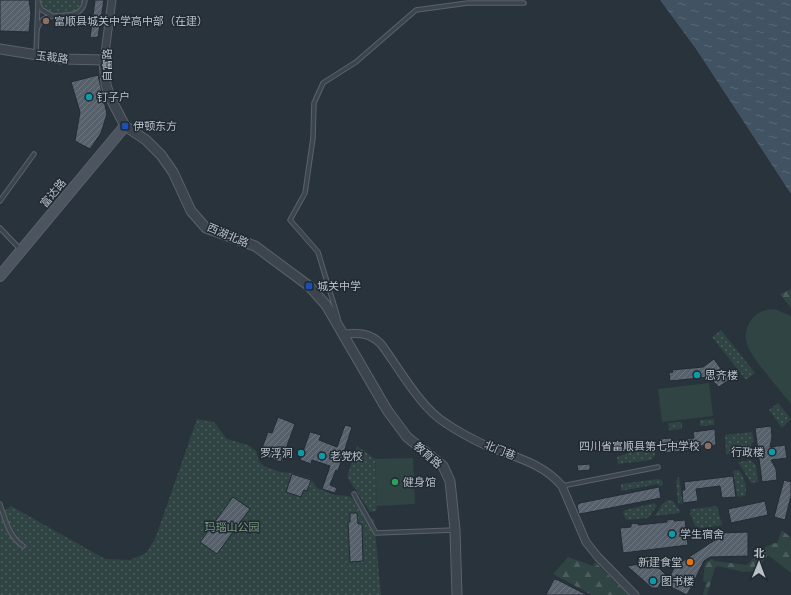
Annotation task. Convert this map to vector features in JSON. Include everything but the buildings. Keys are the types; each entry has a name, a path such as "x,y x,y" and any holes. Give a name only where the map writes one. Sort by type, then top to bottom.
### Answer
{"main road":[{"name":"富达路","path":"0,276 125,126"}],"street":[{"name":"自富路","path":"112,0 104,60 106,85 111,99 125,126"},
{"name":"玉裁路","path":"0,49 62,59 104,60"},
{"name":"西湖北路","path":"125,126 146,140 161,155 173,172 191,211 206,228 255,246 309,286 326,305 342,334"},
{"name":"北门巷","path":"342,334 362,333 373,336 381,344 426,408 445,424 486,446 547,471 562,486 586,542 598,557 635,595"},
{"name":"教育路","path":"342,334 387,410 407,437 443,466 450,481 455,530 457,595"}],"lane":[{"path":"38,0 42,10 52,15"},
{"path":"36,55 38,0"},
{"path":"37,30 42,19 52,15 74,15 82,9 85,0"},
{"path":"342,334 318,252 290,220 305,193 313,138 314,103 323,83 356,62 416,10 468,3 524,3"},
{"path":"0,201 34,154"},
{"path":"0,228 21,250"},
{"path":"562,486 658,467"},
{"path":"354,494 376,533 455,530"},
{"path":"0,504 14,538 24,546"}],"green space":[{"path":"40,0 83,0 79,9 74,12 69,14 56,14 46,9"},
{"path":"791,289 791,308 780,294"},
{"path":"775,309 791,316 791,404 754,357 746,341 747,329 753,317 762,312"},
{"path":"721,330 755,373 746,380 712,337"},
{"path":"709,383 713,416 662,422 658,389"},
{"path":"778,403 791,419 782,428 769,410"},
{"name":"玛瑙山公园","path":"197,419 214,422 227,439 248,445 256,451 259,461 264,466 280,472 292,473 311,479 317,488 335,495 349,496 355,500 365,518 374,519 381,595 0,595 0,515 11,506 105,559 130,560 146,553 155,539"},
{"path":"714,419 714,425 700,426 700,420"},
{"path":"682,422 682,429 669,430 668,423"},
{"path":"752,432 754,441 751,444 751,452 726,454 725,435"},
{"path":"652,444 655,455 651,460 618,464 617,457"},
{"path":"357,446 375,459 376,511 370,512 347,477"},
{"name":"健身馆","path":"413,458 415,504 377,506 375,459"},
{"path":"751,460 756,466 758,482 751,483 738,462"},
{"path":"739,470 745,482 746,492 745,496 737,497 733,471"},
{"path":"679,477 683,504 678,503 676,481"},
{"path":"658,479 662,480 663,485 659,486 658,484 621,491 621,484"},
{"path":"668,500 673,501 680,511 679,513 655,516 662,504"},
{"path":"655,503 657,506 648,518 628,520 625,518 623,512 625,510"},
{"path":"717,506 722,525 701,528 695,526 690,513 691,509"},
{"path":"782,530 791,538 791,573 768,555 755,571 744,572 717,566 715,568 707,595 703,595 706,582 703,581 705,563 712,559 714,561 747,565 769,545 777,543"},
{"path":"568,557 593,566 595,562 629,595 592,595 553,574"}],"water":[{"path":"660,0 791,0 791,194 696,49"}],"place":[{"name":"富顺县城关中学高中部（在建）","path":"46,21"},
{"name":"钉子户","path":"89,97"},
{"name":"伊顿东方","path":"125,126"},
{"name":"城关中学","path":"309,286"},
{"name":"思齐楼","path":"697,375"},
{"name":"四川省富顺县第七中学校","path":"708,446"},
{"name":"行政楼","path":"772,452"},
{"name":"罗浮洞","path":"301,453"},
{"name":"老党校","path":"322,456"},
{"name":"健身馆","path":"395,482"},
{"name":"学生宿舍","path":"672,534"},
{"name":"新建食堂","path":"690,562"},
{"name":"图书楼","path":"653,581"}]}
